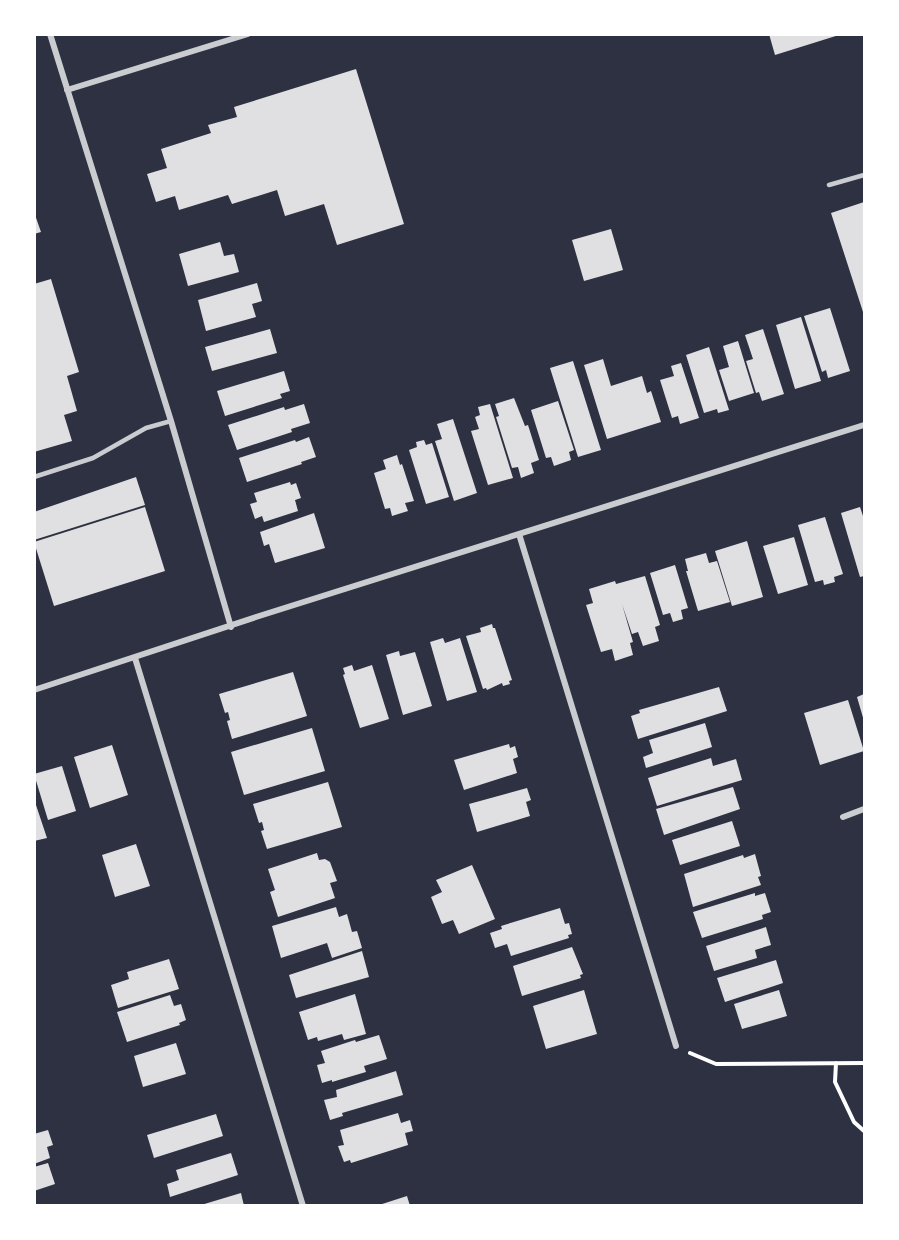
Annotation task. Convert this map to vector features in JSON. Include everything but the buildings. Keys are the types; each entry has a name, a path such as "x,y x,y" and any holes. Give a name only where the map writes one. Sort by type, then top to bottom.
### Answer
{"street":[{"path":"50,34 171,421 231,627"},
{"path":"67,90 248,34"},
{"path":"34,690 864,425"},
{"path":"519,534 676,1047"},
{"path":"135,658 303,1206"},
{"path":"843,817 864,809"}],"lane":[{"path":"830,186 864,175"},
{"path":"34,477 93,458 146,428 171,421"}],"path":[{"path":"676,1047 716,1064 864,1063"},
{"path":"836,1063 835,1082 854,1122 864,1131"}]}
